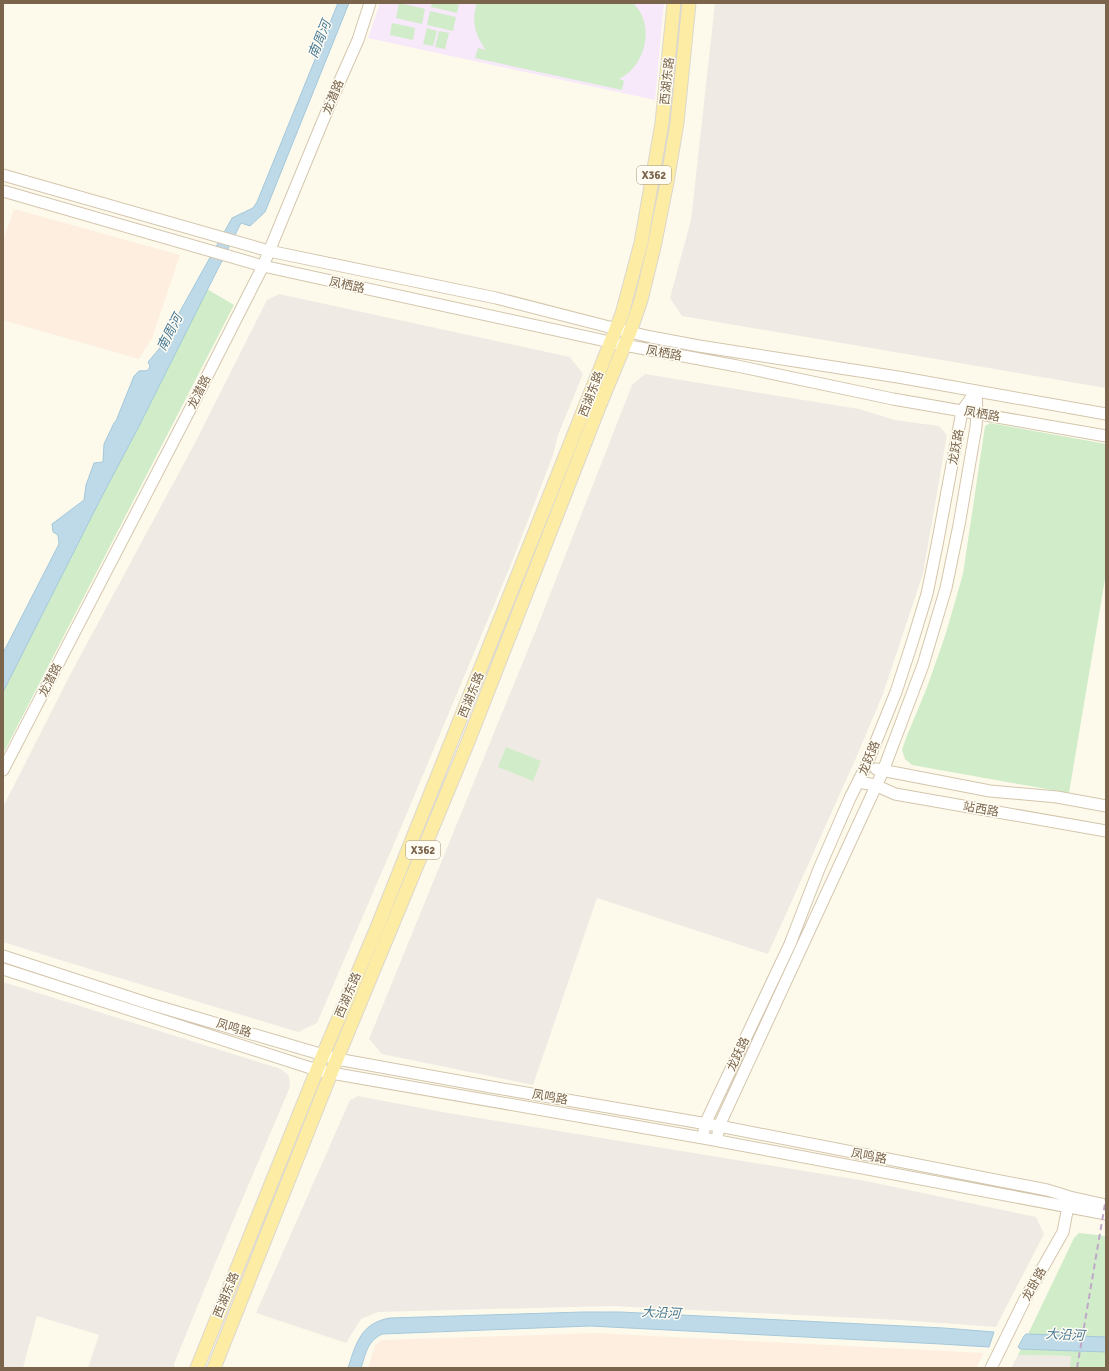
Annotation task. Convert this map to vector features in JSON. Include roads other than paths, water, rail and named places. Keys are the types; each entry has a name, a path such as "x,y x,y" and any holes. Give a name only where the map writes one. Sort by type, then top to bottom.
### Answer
{"main road":[{"name":"西湖东路","path":"214,1368 331,1073 468,742 617,344 617,329 641,243 654,174 662,123 674,3"},
{"name":"西湖东路","path":"197,1368 323,1055 376,930 617,344 630,332 641,300 667,182 677,123 689,3"}],"street":[{"name":"龙潜路","path":"3,770 195,401 263,266 358,40 370,3"},
{"name":"凤栖路","path":"3,175 269,251 496,298 630,332 699,346 898,376 1106,414"},
{"name":"凤栖路","path":"3,191 263,266 617,344 736,366 893,399 1106,436"},
{"name":"龙跃路","path":"703,1138 705,1124 790,944 819,869 866,766 896,692 927,594 962,411 976,391"},
{"name":"龙跃路","path":"717,1141 719,1126 883,770 923,665 946,588 959,525 976,427 976,391"},
{"name":"站西路","path":"866,766 990,791 1057,797 1106,806"},
{"name":"站西路","path":"858,782 875,785 895,794 1106,831"},
{"name":"凤鸣路","path":"3,956 150,1004 337,1059 719,1126 1047,1190 1069,1202 1106,1214"},
{"name":"凤鸣路","path":"3,969 317,1070 331,1073 1069,1202 1106,1205"},
{"name":"龙卧路","path":"991,1368 1062,1232 1069,1202"}],"water":[{"name":"南周河","path":"338,3 349,3 265,212 250,226 241,223 3,692 3,653 59,544 58,535 53,532 52,524 84,500 86,485 94,463 103,462 104,444 116,421 134,376 139,371 147,370 149,368 150,366 148,362 159,349 232,218 253,208 257,202"},
{"path":"620,1312 944,1328 994,1332 989,1347 590,1326 382,1334 370,1344 361,1368 348,1368 357,1343 366,1329 372,1324 390,1318"},
{"path":"1026,1334 1106,1337 1106,1352 1020,1349 1018,1347"}],"railway":[{"path":"1077,1368 1106,1198"}],"water label":[{"name":"大沿河","path":"661,1312"},
{"name":"大沿河","path":"1065,1334"}]}
